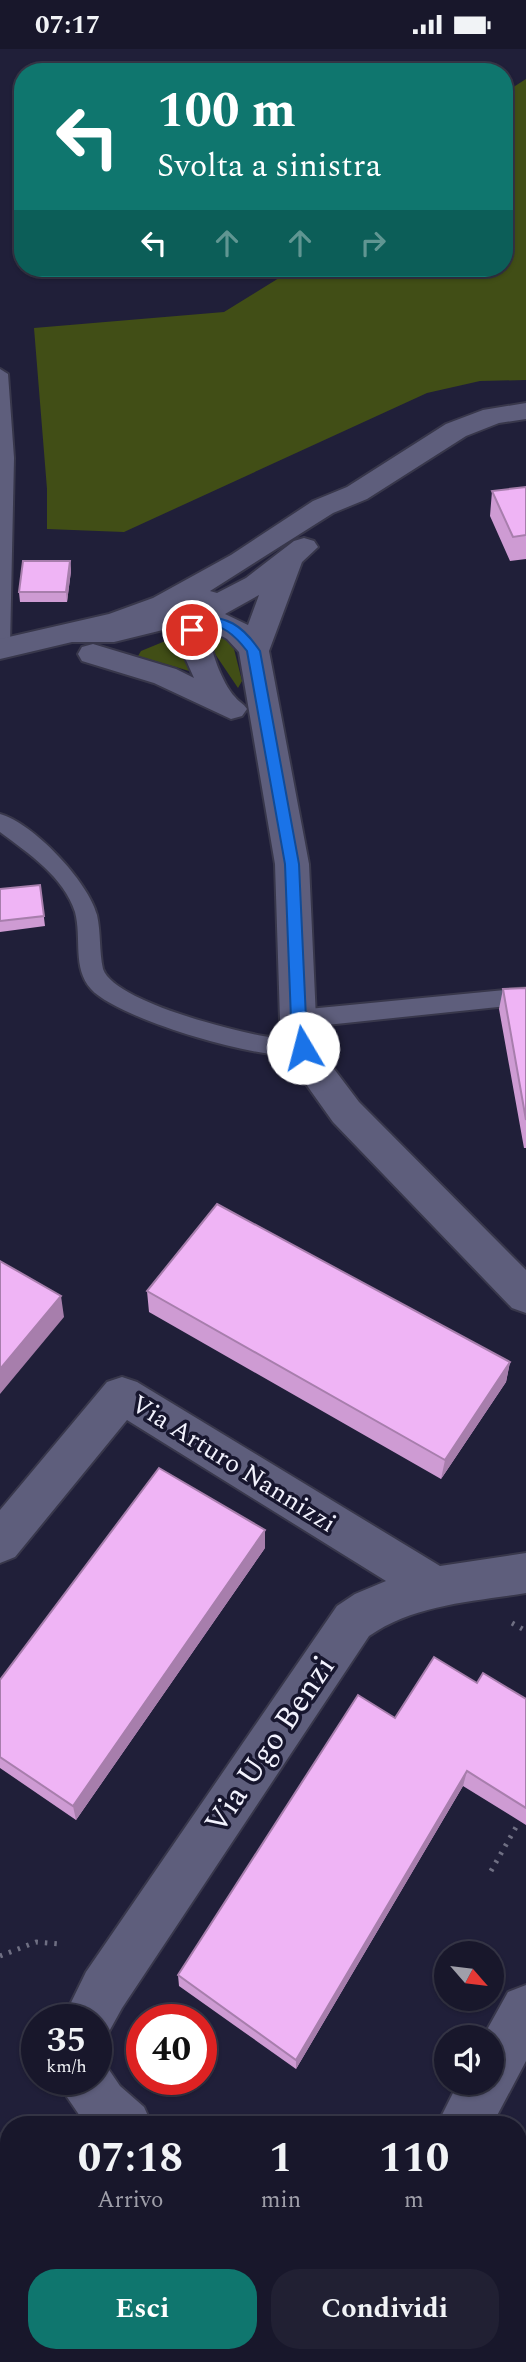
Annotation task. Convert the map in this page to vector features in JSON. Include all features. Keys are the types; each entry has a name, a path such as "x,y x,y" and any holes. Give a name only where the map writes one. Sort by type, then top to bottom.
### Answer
{"street":[{"path":"84,643 154,636 196,618 249,588 281,549 323,507 357,493 456,429 493,416 526,411"},
{"path":"0,648 44,656 84,643 209,580 281,549"},
{"path":"254,651 278,583 281,549"},
{"path":"196,618 219,621 240,632 254,651 267,734 284,807 292,864 301,1033 317,1076 346,1112 526,1296"},
{"path":"196,618 193,642 222,702"},
{"path":"84,643 222,702 267,734"},
{"name":"Via Arturo Nannizzi","path":"0,1543 122,1395 437,1588"},
{"name":"Via Ugo Benzi","path":"96,2004 348,1627 374,1606 437,1588 526,1573"},
{"path":"504,2050 526,2010"},
{"path":"96,2095 116,2116"},
{"path":"468,2116 479,2095"}],"lane":[{"path":"0,374 5,458 0,648"},
{"path":"0,821 45,855 71,883 88,920 90,968 97,983 150,1011 254,1043 526,996"}],"path":[{"path":"491,1871 519,1822"},
{"path":"0,1956 19,1946 41,1941 59,1944"}],"green space":[{"path":"526,79 526,380 480,381 427,393 124,532 47,529 47,489 34,328 224,312 280,277 513,277 513,87"},
{"path":"206,625 232,641 242,681 238,688 207,642"},
{"path":"175,637 196,673 138,656 141,651"}],"building":[{"path":"526,487 526,535 513,537 492,491"},
{"path":"23,561 70,561 66,592 19,592"},
{"path":"40,885 44,916 0,921 0,889"},
{"path":"526,988 526,1120 503,989"},
{"path":"217,1204 510,1362 445,1460 147,1291"},
{"path":"0,1261 61,1296 0,1369"},
{"path":"159,1468 265,1530 73,1806 0,1757 0,1680"},
{"path":"434,1657 477,1683 483,1673 526,1699 526,1808 467,1771 296,2060 178,1975 358,1695 395,1718"}],"route":[{"path":"192,630 196,618 219,621 240,632 254,651 267,734 284,807 292,864 298,1019 303,1048"}]}
